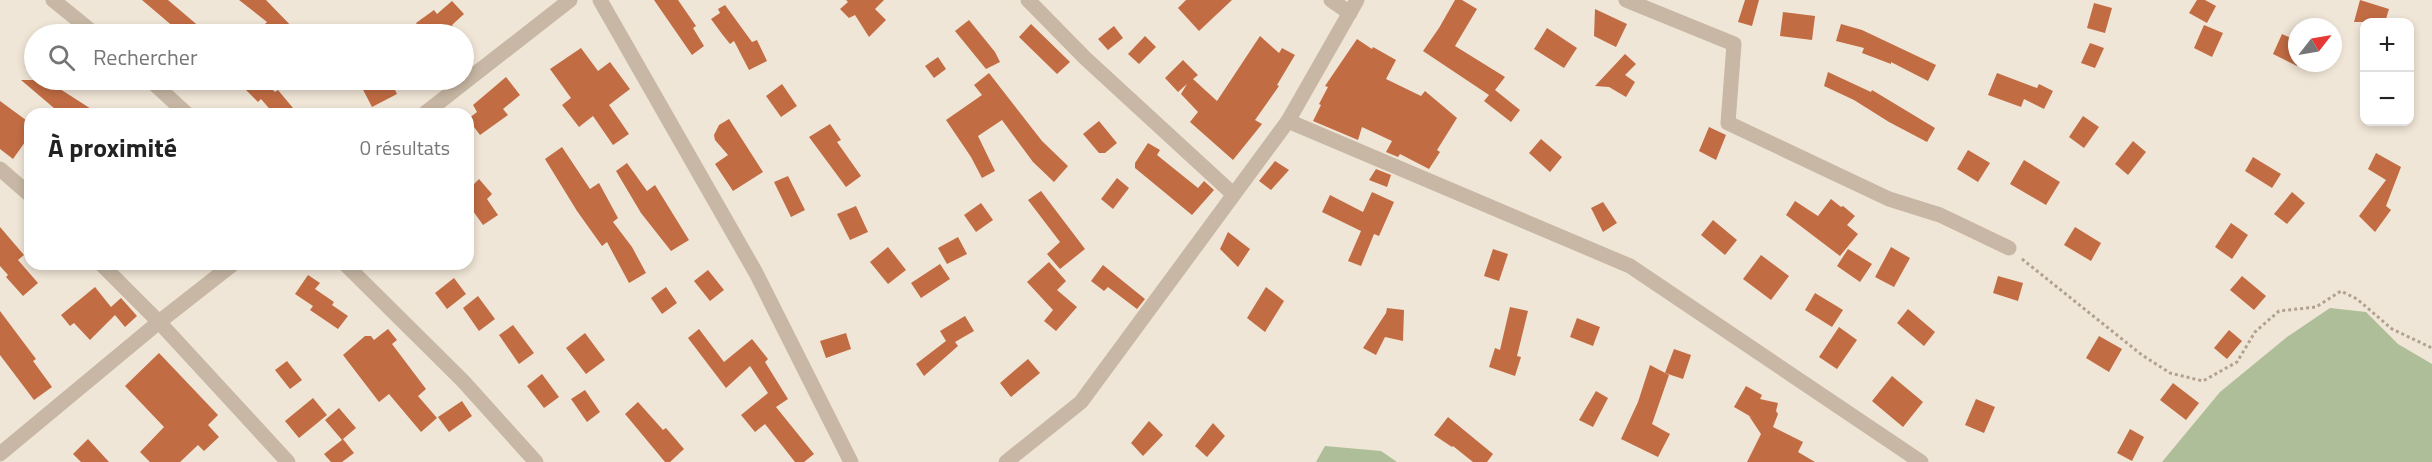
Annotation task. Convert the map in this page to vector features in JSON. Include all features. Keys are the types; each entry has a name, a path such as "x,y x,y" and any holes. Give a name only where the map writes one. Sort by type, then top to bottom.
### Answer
{"street":[{"path":"53,0 83,24"},
{"path":"474,75 570,0"},
{"path":"600,0 756,273 851,462"},
{"path":"1028,0 1085,58 1233,194"},
{"path":"1006,462 1029,446 1081,402 1288,122 1354,6 1331,0"},
{"path":"1626,0 1734,45 1728,123 1889,199 1940,215 2009,248"},
{"path":"161,90 180,108"},
{"path":"432,108 455,90"},
{"path":"1288,122 1630,266 1921,462"},
{"path":"0,169 24,190"},
{"path":"107,270 159,322 288,462"},
{"path":"4,454 159,322 225,270"},
{"path":"351,270 463,381 536,462"}],"path":[{"path":"2009,248 2142,355 2170,373 2203,381 2237,362 2255,332 2279,311 2316,307 2341,291 2357,299 2392,329 2432,348"}],"green space":[{"path":"2330,308 2366,312 2398,344 2432,364 2432,462 2162,462 2220,392 2287,337"},
{"path":"1325,446 1381,451 1397,462 1316,462"}],"building":[{"path":"142,0 168,0 196,24 170,24"},
{"path":"239,0 266,0 289,24 265,24 267,22"},
{"path":"654,0 678,0 696,26 693,28 704,46 692,55"},
{"path":"846,0 884,0 875,9 886,20 869,37 855,15 849,18 840,9 848,2"},
{"path":"1186,0 1232,0 1199,31 1178,8"},
{"path":"1455,0 1462,0 1477,9 1455,46 1505,77 1495,90 1520,110 1511,122 1484,101 1489,95 1423,51"},
{"path":"1745,0 1759,0 1752,26 1738,22"},
{"path":"2197,0 2205,0 2216,6 2207,23 2189,13"},
{"path":"2360,0 2389,9 2386,18 2360,18 2360,22 2354,22"},
{"path":"452,1 464,14 453,24 416,23 434,10 437,14"},
{"path":"2094,3 2112,8 2105,33 2087,28"},
{"path":"725,5 752,42 757,40 767,61 749,70 734,41 730,44 722,34 711,19 720,13 718,9"},
{"path":"1595,9 1627,24 1616,47 1594,36"},
{"path":"1783,12 1815,16 1812,40 1780,36"},
{"path":"969,20 995,52 1000,62 986,69 955,31"},
{"path":"1031,24 1070,62 1057,74 1019,37"},
{"path":"1841,24 1862,30 1936,65 1928,81 1891,62 1891,64 1862,53 1864,48 1836,41"},
{"path":"2204,25 2223,33 2212,57 2194,48"},
{"path":"1114,26 1123,38 1108,50 1098,39"},
{"path":"1547,28 1577,48 1564,68 1534,49"},
{"path":"2282,34 2288,37 2288,62 2273,54"},
{"path":"1145,36 1156,47 1139,64 1128,54"},
{"path":"1260,36 1279,53 1282,48 1295,55 1277,85 1279,86 1255,120 1262,124 1233,160 1190,122 1198,112 1181,94 1187,84 1178,92 1165,78 1183,60 1198,75 1193,79 1217,101"},
{"path":"1357,39 1396,60 1386,79 1421,96 1425,91 1457,118 1437,150 1440,152 1429,169 1400,154 1398,157 1386,152 1392,141 1362,127 1358,140 1313,121 1328,87 1325,86"},
{"path":"2090,43 2104,48 2095,68 2081,63"},
{"path":"581,48 598,71 610,62 630,89 609,105 629,134 613,145 593,116 579,127 562,105 571,98 550,69"},
{"path":"1625,54 1636,64 1625,75 1635,82 1626,97 1609,87 1595,86"},
{"path":"938,57 946,69 934,78 925,66"},
{"path":"1828,72 1871,92 1872,90 1935,128 1927,142 1854,100 1824,86"},
{"path":"989,73 1042,141 1068,166 1054,182 1033,162 1002,120 978,136 995,171 982,178 946,120 982,95 974,85"},
{"path":"1997,73 2037,88 2039,84 2053,91 2044,109 2024,99 2021,107 1988,95"},
{"path":"506,77 520,95 503,109 508,115 480,135 474,127 474,114 477,112 473,105"},
{"path":"782,84 797,106 781,117 766,96"},
{"path":"33,90 62,90 90,108 54,108"},
{"path":"246,90 273,90 275,92 278,90 293,108 269,108 261,99 258,102"},
{"path":"363,90 395,90 397,94 372,107"},
{"path":"0,101 24,119 24,143 13,159 0,149"},
{"path":"2083,116 2099,127 2084,148 2069,137"},
{"path":"729,119 763,172 733,191 715,164 728,155 715,140 714,135 719,125"},
{"path":"1099,121 1117,143 1105,153 1099,153 1083,134"},
{"path":"830,124 841,140 837,142 861,176 846,187 809,137"},
{"path":"1709,127 1726,135 1716,160 1699,151"},
{"path":"1541,139 1562,157 1550,172 1529,153"},
{"path":"2133,141 2146,152 2128,175 2115,164"},
{"path":"1148,143 1160,150 1157,155 1198,188 1204,181 1214,190 1192,215 1135,168 1135,163"},
{"path":"562,147 590,189 599,183 618,218 613,222 632,247 646,273 629,283 607,242 602,246 545,159"},
{"path":"1968,150 1990,163 1978,182 1957,169"},
{"path":"2376,153 2401,167 2386,206 2391,210 2375,232 2359,216 2386,180 2368,169"},
{"path":"2253,157 2281,174 2272,188 2245,171"},
{"path":"2024,160 2060,182 2046,205 2010,184"},
{"path":"1275,161 1289,170 1271,190 1259,181"},
{"path":"627,163 647,191 655,185 689,240 671,251 641,213 616,171"},
{"path":"1376,169 1391,175 1387,187 1369,180"},
{"path":"788,176 805,210 791,217 774,182"},
{"path":"1117,178 1129,188 1113,209 1101,199"},
{"path":"479,179 492,194 487,199 498,215 483,225 474,212 474,184"},
{"path":"1041,191 1085,249 1060,269 1047,254 1060,242 1028,200"},
{"path":"1372,192 1394,202 1379,236 1374,234 1361,266 1348,261 1361,231 1322,212 1330,195 1363,212"},
{"path":"2292,192 2305,203 2287,224 2274,214"},
{"path":"1831,199 1855,216 1847,225 1858,234 1840,256 1786,215 1795,201 1818,216"},
{"path":"1603,202 1617,223 1603,232 1591,208"},
{"path":"981,203 993,220 976,232 964,215"},
{"path":"856,206 868,232 850,240 837,214"},
{"path":"1713,220 1737,240 1725,255 1701,235"},
{"path":"2231,223 2248,235 2232,259 2215,247"},
{"path":"0,227 24,255 18,260 24,270 27,270 38,283 23,296 6,277 8,275 0,266"},
{"path":"2075,227 2101,243 2091,261 2064,245"},
{"path":"1228,232 1250,249 1238,267 1220,249"},
{"path":"958,237 967,254 947,264 938,248"},
{"path":"888,247 906,270 888,284 870,262"},
{"path":"1891,247 1910,258 1894,287 1875,277"},
{"path":"1493,249 1508,254 1499,281 1484,276"},
{"path":"1848,249 1872,264 1860,282 1837,266"},
{"path":"1761,255 1789,276 1771,300 1743,279"},
{"path":"1049,262 1066,281 1057,290 1077,307 1056,331 1044,321 1053,310 1027,282"},
{"path":"940,264 950,279 921,298 911,283"},
{"path":"1103,265 1145,299 1137,309 1108,287 1104,291 1091,281"},
{"path":"708,270 724,290 710,301 694,281"},
{"path":"308,275 320,283 315,289 334,302 332,305 348,316 338,329 310,310 313,306 295,294"},
{"path":"1998,276 2023,283 2018,301 1993,293"},
{"path":"2242,276 2266,296 2254,310 2230,290"},
{"path":"454,278 466,294 447,309 435,293"},
{"path":"95,287 111,307 121,298 137,316 125,327 115,315 90,340 74,323 70,326 61,315"},
{"path":"666,287 677,303 662,314 651,298"},
{"path":"1266,287 1284,301 1265,332 1247,318"},
{"path":"1815,293 1843,310 1832,327 1805,310"},
{"path":"478,296 495,319 479,331 463,308"},
{"path":"1510,307 1528,311 1517,356 1521,357 1515,376 1489,367 1495,348 1500,350"},
{"path":"1387,308 1404,310 1403,341 1385,337 1376,355 1363,348"},
{"path":"1908,309 1935,332 1924,346 1897,323"},
{"path":"0,311 36,359 33,361 52,387 34,400 0,355"},
{"path":"965,316 974,331 955,342 958,346 924,376 916,364 946,341 940,331"},
{"path":"1577,318 1600,327 1593,346 1570,337"},
{"path":"513,325 534,353 519,364 499,335"},
{"path":"1839,327 1857,340 1837,369 1819,357"},
{"path":"388,329 397,340 392,344 426,389 418,396 437,418 421,432 389,394 379,402 343,355 365,336 371,336 374,340"},
{"path":"699,329 724,362 752,339 768,359 765,362 788,399 776,407 814,454 804,462 795,462 765,424 755,432 741,415 768,393 750,366 726,388 688,338"},
{"path":"2229,330 2242,341 2227,359 2214,348"},
{"path":"585,333 605,360 586,374 566,348"},
{"path":"846,333 851,349 826,358 820,341"},
{"path":"2099,336 2122,349 2109,372 2086,358"},
{"path":"1674,349 1691,355 1683,379 1665,373"},
{"path":"159,353 218,415 208,425 219,437 204,451 198,445 180,462 150,462 140,452 164,427 125,386"},
{"path":"1028,359 1040,373 1011,397 1000,383"},
{"path":"287,361 302,380 290,389 275,370"},
{"path":"1650,365 1669,375 1652,424 1670,434 1658,457 1621,439 1638,402"},
{"path":"542,374 559,397 544,408 527,386"},
{"path":"1892,376 1923,402 1903,427 1872,401"},
{"path":"2173,383 2199,403 2186,420 2160,400"},
{"path":"1746,386 1762,395 1760,399 1778,403 1776,411 1778,414 1773,427 1803,442 1798,452 1815,462 1747,462 1761,434 1749,416 1753,418 1734,407"},
{"path":"585,390 600,412 587,422 571,399"},
{"path":"1596,391 1608,398 1593,427 1579,420"},
{"path":"313,398 327,415 299,438 285,421"},
{"path":"1976,399 1995,407 1984,433 1965,425"},
{"path":"462,401 472,416 449,432 438,417"},
{"path":"638,402 663,430 666,428 684,449 670,462 665,462 625,414"},
{"path":"339,408 356,428 343,439 354,453 342,462 331,462 324,454 342,440 325,420"},
{"path":"1448,417 1493,454 1487,462 1473,462 1434,435"},
{"path":"1149,421 1163,435 1143,456 1131,443"},
{"path":"1213,423 1225,436 1207,457 1195,446"},
{"path":"2130,429 2144,437 2132,461 2117,453"},
{"path":"88,439 109,462 81,462 73,454"}]}
